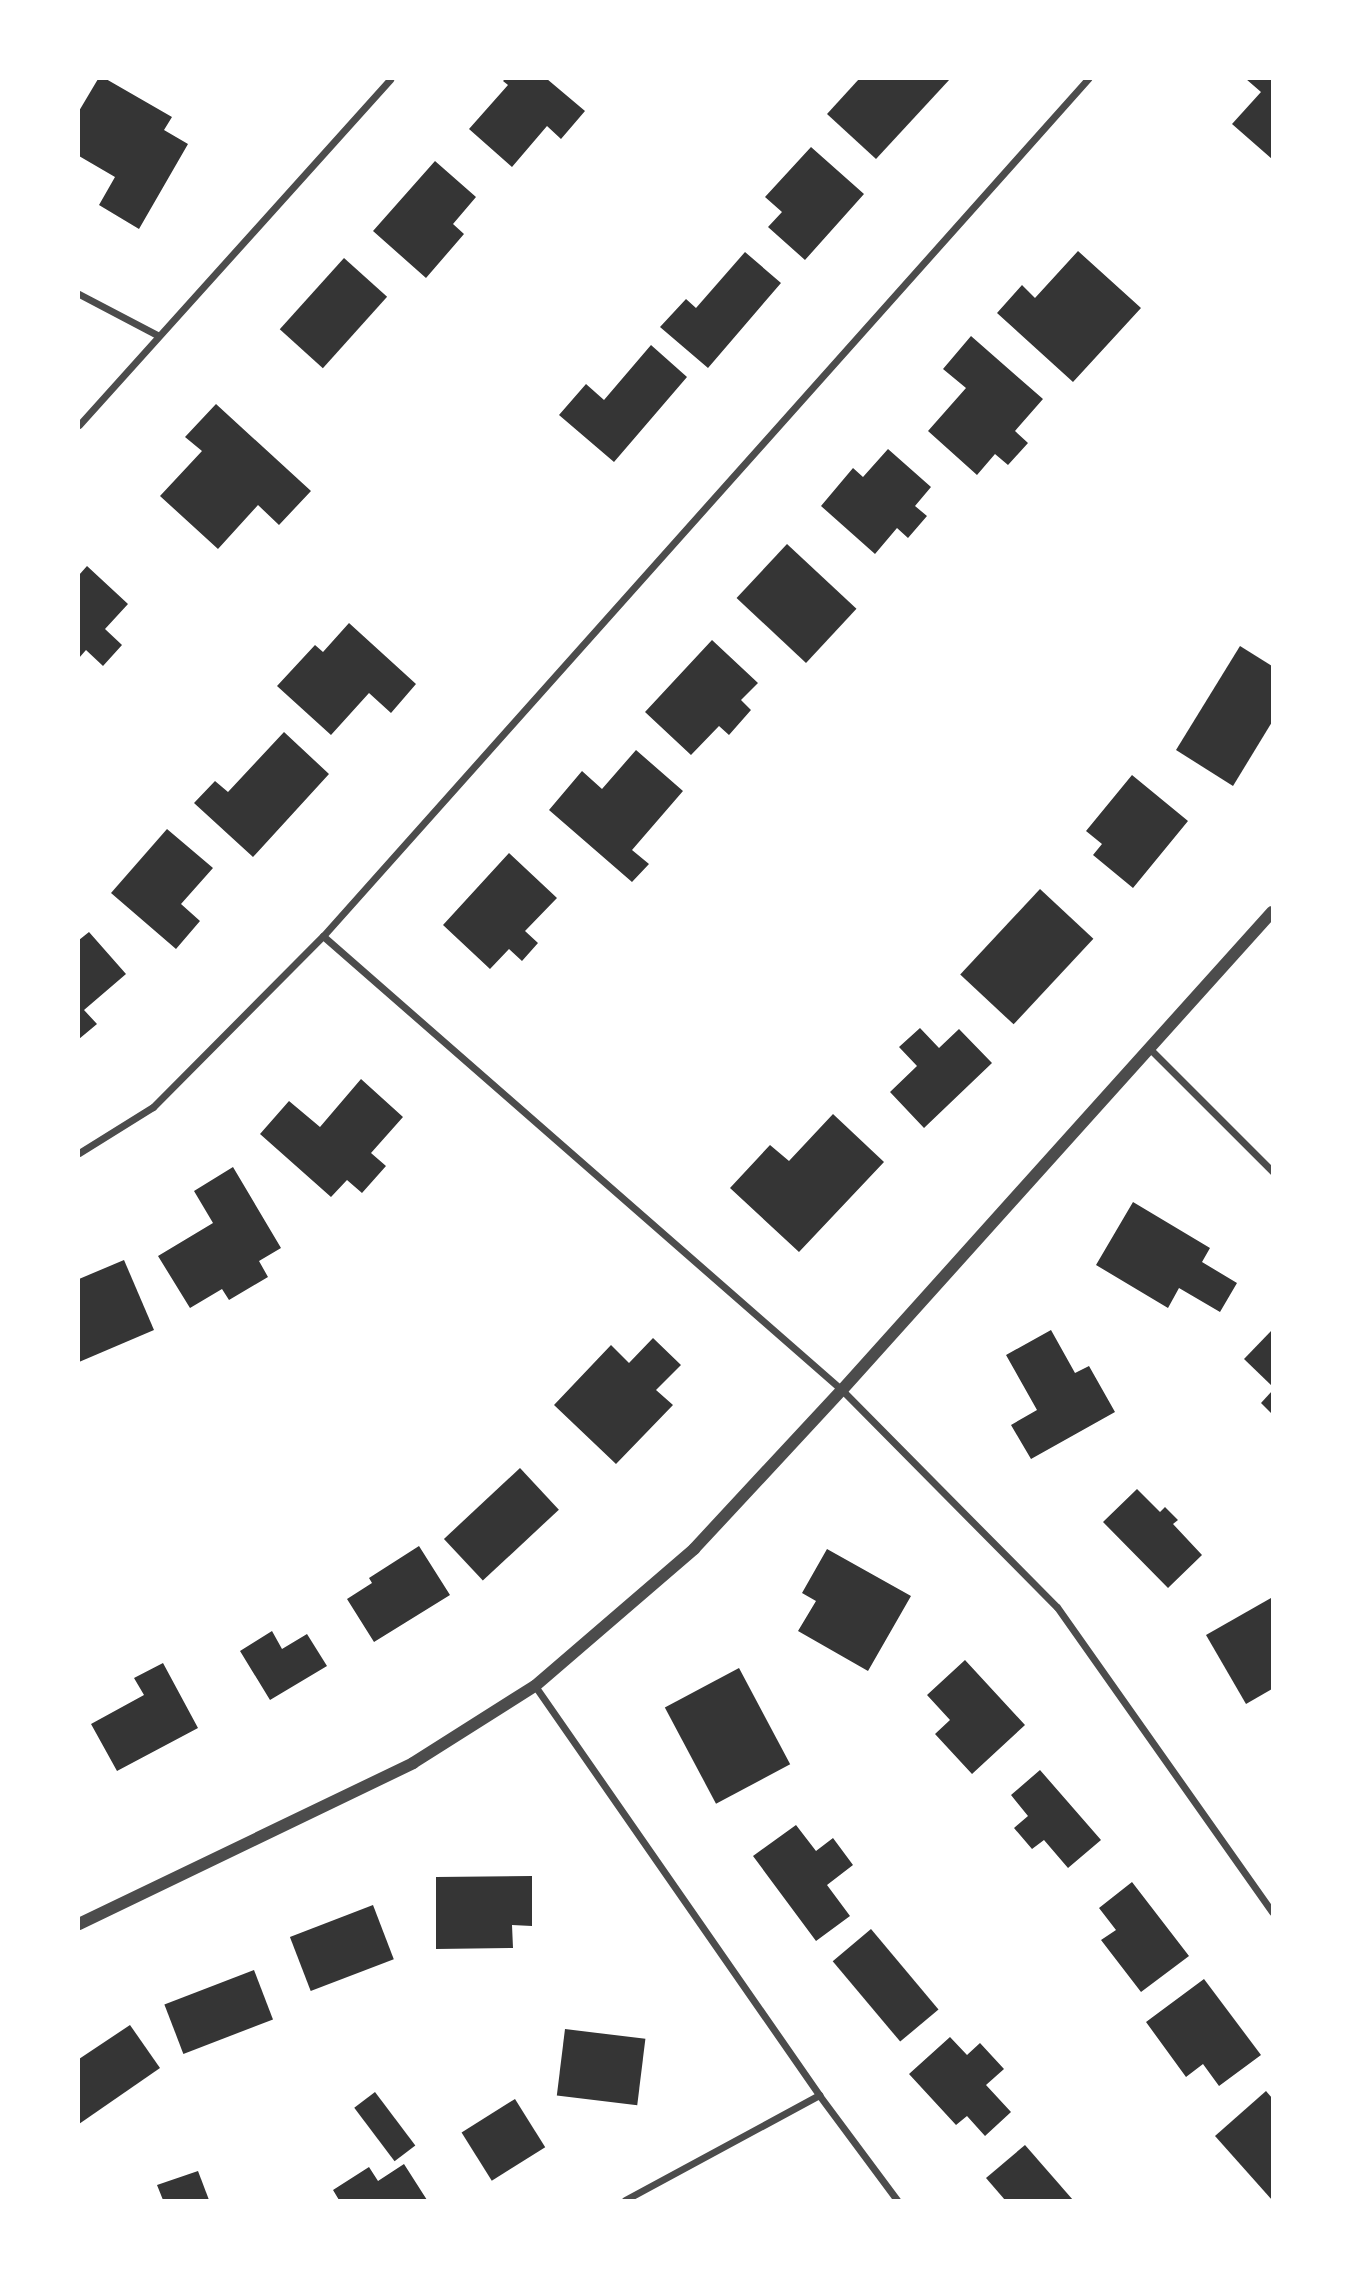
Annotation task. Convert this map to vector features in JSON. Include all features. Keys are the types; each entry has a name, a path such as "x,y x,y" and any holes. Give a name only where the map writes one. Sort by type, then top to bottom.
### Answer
{"street":[{"path":"79,425 390,79"},
{"path":"79,1153 153,1108 323,936 1088,79"},
{"path":"79,295 158,335"},
{"path":"79,1924 413,1763 535,1686 694,1549 842,1390 1272,912"},
{"path":"323,936 842,1390 1057,1607 1272,1912"},
{"path":"1150,1049 1272,1171"},
{"path":"535,1686 819,2095 897,2200"},
{"path":"625,2200 819,2095"}],"building":[{"path":"98,79 106,79 172,117 164,130 188,144 139,229 99,205 115,177 79,156 79,111"},
{"path":"547,79 585,111 561,139 547,126 512,167 469,129 508,85 503,81"},
{"path":"859,79 950,79 876,159 827,114"},
{"path":"1246,79 1272,79 1272,159 1232,124 1261,92"},
{"path":"811,147 864,194 805,260 768,227 782,212 765,197"},
{"path":"435,161 476,197 453,224 464,234 426,278 373,231"},
{"path":"1078,251 1141,308 1073,382 997,313 1022,285 1035,298"},
{"path":"745,252 781,283 708,368 660,327 686,299 696,308"},
{"path":"344,258 387,297 323,368 280,329"},
{"path":"971,336 1043,399 1015,431 1028,443 1008,465 995,454 977,475 928,431 966,388 943,369"},
{"path":"651,345 687,377 614,462 559,415 586,384 604,400"},
{"path":"216,404 311,491 279,525 258,505 218,549 160,496 202,451 185,437"},
{"path":"888,449 931,487 915,506 927,516 908,538 897,528 875,554 821,506 853,468 863,477"},
{"path":"787,544 856,609 806,663 737,598"},
{"path":"87,566 128,604 105,629 122,645 103,666 86,650 79,658 79,575"},
{"path":"349,623 416,684 391,713 369,693 331,735 277,686 315,645 323,652"},
{"path":"712,640 758,683 741,700 751,710 729,735 719,726 691,755 645,712"},
{"path":"1240,646 1272,666 1272,722 1233,786 1176,750"},
{"path":"284,732 329,774 253,857 194,803 215,781 228,792"},
{"path":"636,750 683,791 632,850 649,864 632,882 549,810 582,771 602,789"},
{"path":"1132,775 1188,821 1133,888 1093,855 1102,844 1086,831"},
{"path":"167,829 213,868 181,904 200,921 176,949 111,893"},
{"path":"509,853 557,898 525,931 538,943 522,961 509,949 490,969 443,925"},
{"path":"1040,889 1093,939 1014,1024 960,975"},
{"path":"89,932 126,974 84,1010 97,1024 79,1039 79,940"},
{"path":"920,1028 939,1048 959,1029 992,1063 924,1128 890,1092 917,1066 899,1047"},
{"path":"361,1079 403,1117 371,1153 386,1166 362,1193 347,1180 331,1197 260,1134 289,1101 320,1127"},
{"path":"833,1114 884,1162 799,1252 730,1188 770,1145 789,1161"},
{"path":"233,1167 281,1248 259,1261 268,1277 229,1300 222,1289 190,1308 158,1256 213,1223 194,1191"},
{"path":"1133,1202 1210,1248 1202,1262 1237,1283 1220,1312 1179,1288 1168,1308 1096,1265"},
{"path":"124,1260 154,1330 79,1362 79,1279"},
{"path":"1051,1330 1075,1373 1089,1366 1115,1412 1031,1459 1011,1425 1037,1410 1006,1355"},
{"path":"1272,1330 1272,1386 1244,1359"},
{"path":"653,1338 681,1365 656,1390 673,1405 616,1464 554,1405 611,1345 629,1363"},
{"path":"1272,1391 1272,1414 1261,1403"},
{"path":"520,1468 559,1510 483,1581 444,1539"},
{"path":"1137,1489 1160,1512 1165,1507 1178,1520 1173,1524 1202,1555 1168,1588 1103,1522"},
{"path":"419,1546 450,1595 374,1642 347,1599 372,1583 369,1578"},
{"path":"827,1549 911,1596 868,1671 798,1631 816,1601 802,1593"},
{"path":"1271,1598 1272,1689 1246,1704 1206,1635"},
{"path":"272,1631 282,1649 307,1634 327,1666 270,1700 240,1651"},
{"path":"965,1660 1025,1725 972,1774 935,1734 950,1720 927,1695"},
{"path":"163,1663 198,1728 117,1771 91,1724 144,1695 134,1678"},
{"path":"739,1668 790,1764 716,1804 665,1707"},
{"path":"1040,1770 1101,1840 1068,1868 1044,1840 1032,1849 1014,1828 1028,1816 1011,1795"},
{"path":"796,1825 816,1851 833,1838 853,1865 827,1885 850,1916 816,1941 753,1856"},
{"path":"532,1876 532,1926 512,1925 513,1948 436,1949 436,1877"},
{"path":"1132,1882 1189,1956 1141,1992 1101,1940 1116,1930 1099,1908"},
{"path":"373,1905 394,1959 311,1991 290,1937"},
{"path":"871,1929 938,2009 900,2042 833,1961"},
{"path":"254,1970 273,2019 183,2054 164,2004"},
{"path":"1204,1979 1261,2055 1219,2086 1203,2064 1186,2077 1146,2022"},
{"path":"130,2025 160,2068 79,2124 79,2059"},
{"path":"565,2029 645,2039 637,2105 557,2096"},
{"path":"950,2037 967,2055 980,2043 1004,2069 986,2085 1011,2112 985,2136 967,2116 956,2125 909,2074"},
{"path":"1266,2091 1272,2098 1272,2200 1215,2136"},
{"path":"375,2092 415,2146 395,2161 354,2108"},
{"path":"515,2099 545,2147 492,2181 462,2132"},
{"path":"1025,2145 1073,2200 1005,2200 986,2178"},
{"path":"404,2164 427,2200 339,2200 333,2190 369,2167 378,2181"},
{"path":"198,2171 209,2200 163,2200 157,2185"}]}
